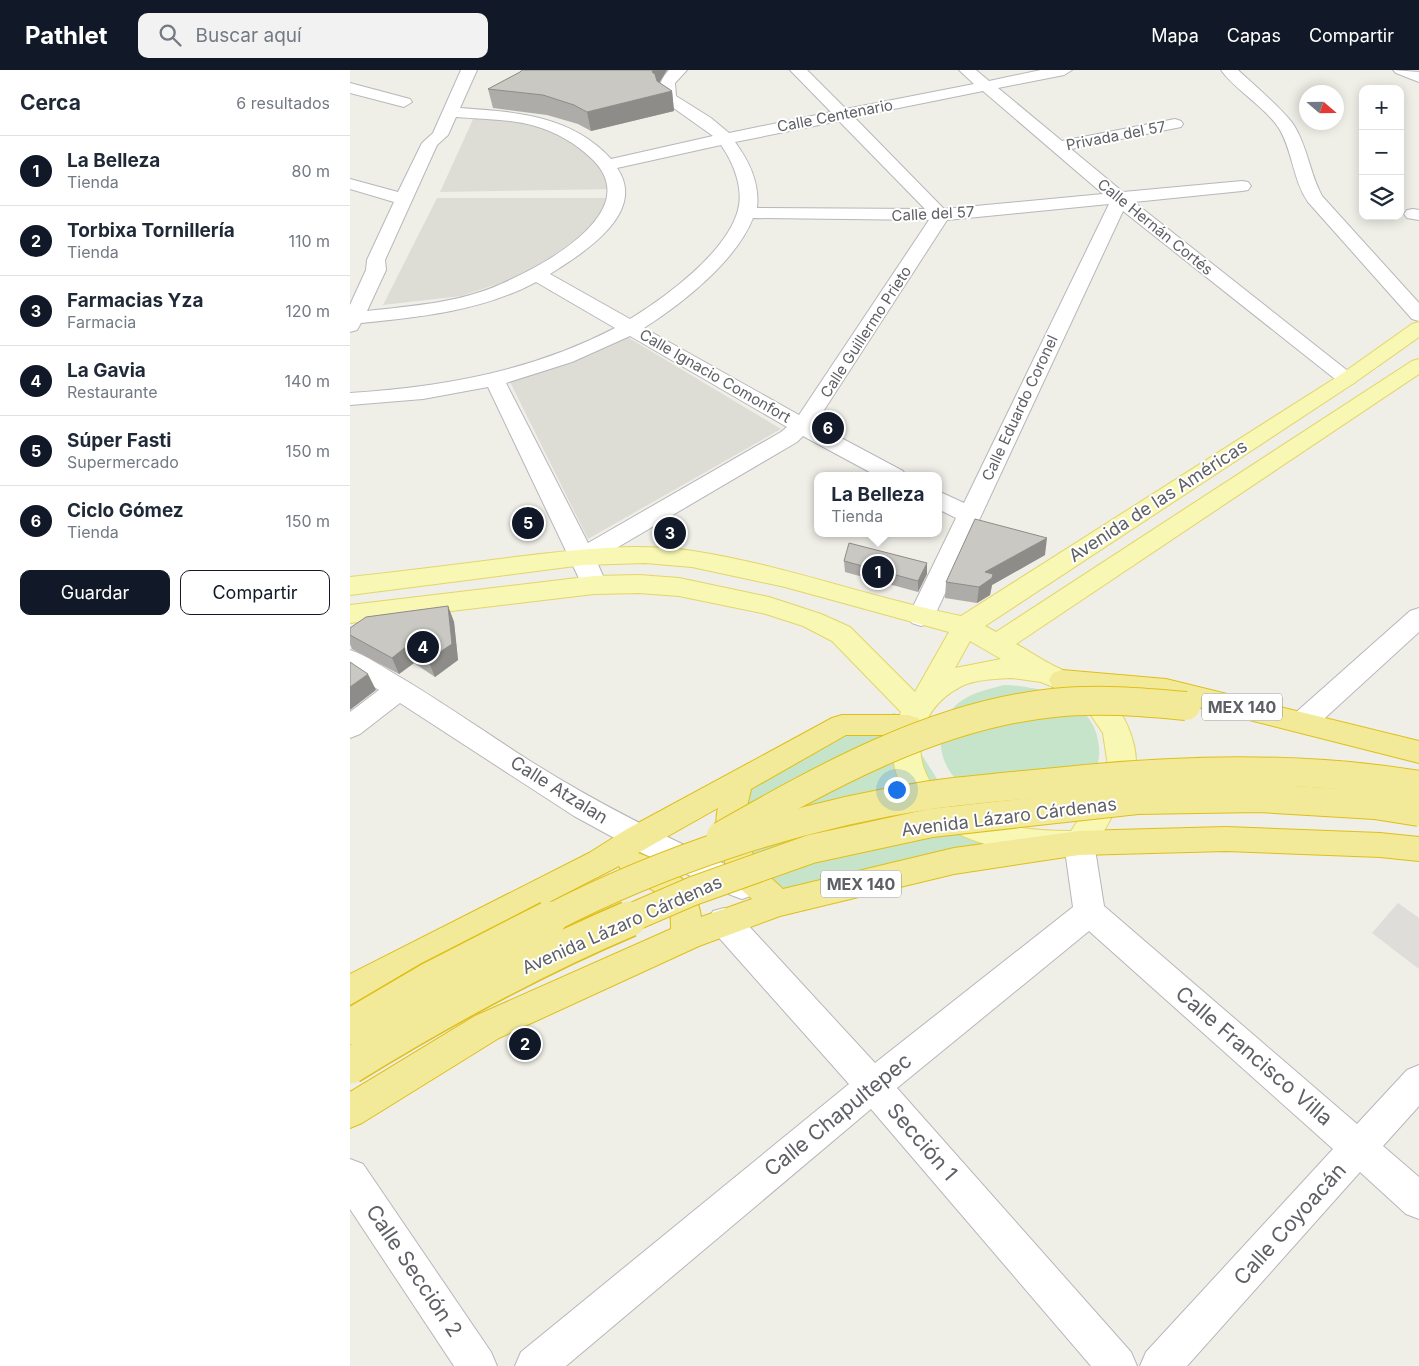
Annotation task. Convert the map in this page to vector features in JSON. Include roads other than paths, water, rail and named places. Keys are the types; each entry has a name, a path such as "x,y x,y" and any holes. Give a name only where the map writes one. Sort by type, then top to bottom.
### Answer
{"highway":[{"name":"MEX 140","path":"1054,676 1166,688 1304,721 1419,752"},
{"path":"670,866 796,794 910,742 964,721 1045,704 1116,700 1186,706 1419,764"},
{"path":"350,990 600,862 638,838 842,725 916,711"},
{"name":"Avenida Lázaro Cárdenas","path":"350,1027 430,980 552,917 670,866 804,821 930,795 1129,774 1252,772 1372,777 1419,785"},
{"path":"739,781 729,820 736,850 748,876 778,903"},
{"name":"Avenida Lázaro Cárdenas","path":"350,1066 445,1008 569,944 693,891 811,849 931,823 1137,800 1260,798 1375,805 1419,812"},
{"name":"MEX 140","path":"350,1111 487,1027 688,936 724,921 778,903 954,862 1079,843 1226,839 1380,844 1419,849"},
{"path":"600,862 636,865 665,880 684,904 688,936"}],"main road":[{"name":"Avenida de las Américas","path":"916,711 965,626 1347,379 1419,328"},
{"name":"Avenida de las Américas","path":"997,644 1419,365"},
{"path":"350,586 583,557 645,555 692,559 785,579 921,617 965,626 1054,676"},
{"path":"350,614 594,585 639,584 678,587 769,606 812,620 841,634 916,711"},
{"name":"MEX 140","path":"1012,668 1054,676 1096,701 1117,731 1122,766 1108,798 1079,843 1041,844 990,833 956,821 929,802 912,778 905,751 916,711 949,681 979,671 1012,668"}],"street":[{"path":"376,270 376,260 403,199 430,143 440,135 469,70"},
{"path":"350,399 416,393 494,379 582,350 631,328 672,299 707,268 733,236 746,213 749,190 740,163 724,139 713,128 669,99 665,91 666,84 679,70"},
{"path":"798,70 934,208 939,216"},
{"name":"Calle Hernán Cortés","path":"966,70 1120,199 1347,379"},
{"name":"Calle Centenario","path":"607,166 842,114 1064,70"},
{"path":"1229,70 1287,127 1297,150 1304,179 1314,198 1419,315"},
{"path":"350,88 404,102"},
{"path":"440,135 442,143 390,259 376,270 353,313 421,312 465,303 505,289 536,274 582,244 600,226 614,207 618,194 614,179 607,166 588,148 564,132 515,118 449,112"},
{"name":"Privada del 57","path":"1058,147 1175,124"},
{"path":"350,184 403,199"},
{"path":"1120,199 1242,186"},
{"name":"Calle del 57","path":"746,213 939,216 1120,199"},
{"name":"Calle Eduardo Coronel","path":"921,617 1120,199"},
{"name":"Calle Guillermo Prieto","path":"583,557 789,437 802,426 811,416 937,223 939,216"},
{"name":"Calle Ignacio Comonfort","path":"536,274 802,426 888,472"},
{"path":"494,379 583,557 594,585"},
{"path":"942,501 969,515"},
{"path":"1304,721 1419,617"},
{"name":"Calle Atzalan","path":"350,660 400,688 562,795 638,838 778,903"},
{"path":"350,726 400,688"},
{"path":"1079,843 1086,880 1089,912"},
{"name":"Calle Chapultepec","path":"535,1366 872,1086 1089,912"},
{"name":"Calle Francisco Villa","path":"1089,912 1419,1200"},
{"name":"Sección 1","path":"724,921 872,1086 1117,1366"},
{"name":"Calle Coyoacán","path":"1160,1366 1419,1080"},
{"name":"Calle Sección 2","path":"350,1177 477,1366"}],"place":[{"name":"Ciclo Gómez","path":"828,428"},
{"name":"Súper Fasti","path":"528,523"},
{"name":"Farmacias Yza","path":"670,533"},
{"name":"La Belleza","path":"878,572"},
{"name":"La Gavia","path":"423,647"},
{"name":"Torbixa Tornillería","path":"525,1044"}]}
